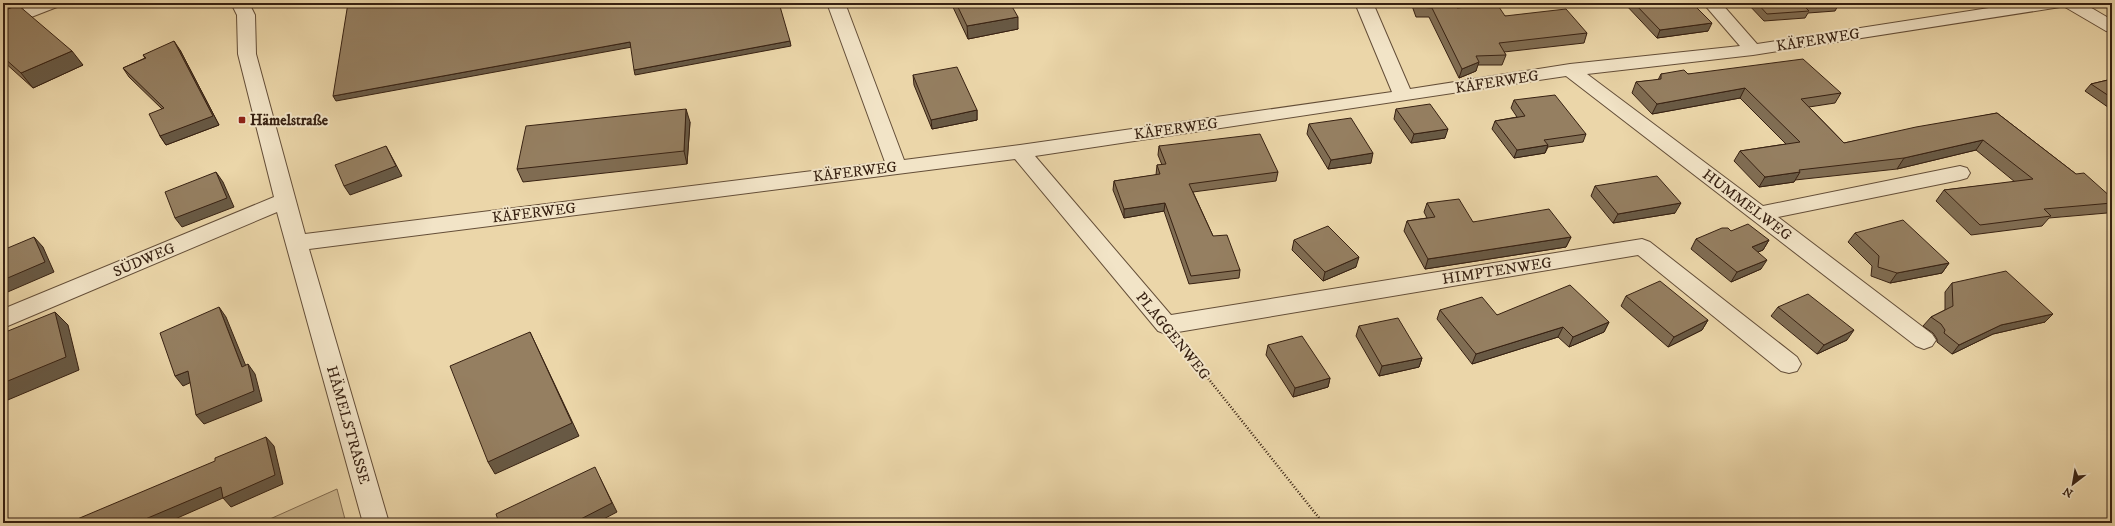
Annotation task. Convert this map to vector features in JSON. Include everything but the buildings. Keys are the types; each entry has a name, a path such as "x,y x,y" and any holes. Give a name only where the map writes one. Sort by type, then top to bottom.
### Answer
{"street":[{"path":"3,23 51,3"},
{"name":"HÄMELSTRASSE","path":"240,3 246,15 247,54 296,243 376,523"},
{"path":"836,3 897,167"},
{"path":"1364,3 1403,96"},
{"path":"1712,3 1753,50"},
{"name":"KÄFERWEG","path":"296,243 1020,152 1570,70 1753,50 2054,3"},
{"path":"2071,3 2112,28"},
{"name":"HUMMELWEG","path":"1570,70 1924,340"},
{"name":"PLAGGENWEG","path":"1020,152 1166,325"},
{"path":"1759,214 1960,173"},
{"name":"SÜDWEG","path":"3,319 286,200"},
{"name":"HIMPTENWEG","path":"1166,325 1642,247 1789,364"}],"path":[{"name":"PLAGGENWEG","path":"1166,325 1323,523"}],"shaded area":[{"path":"337,489 346,523 261,523"}],"place":[{"name":"Hämelstraße","path":"242,120"}]}
